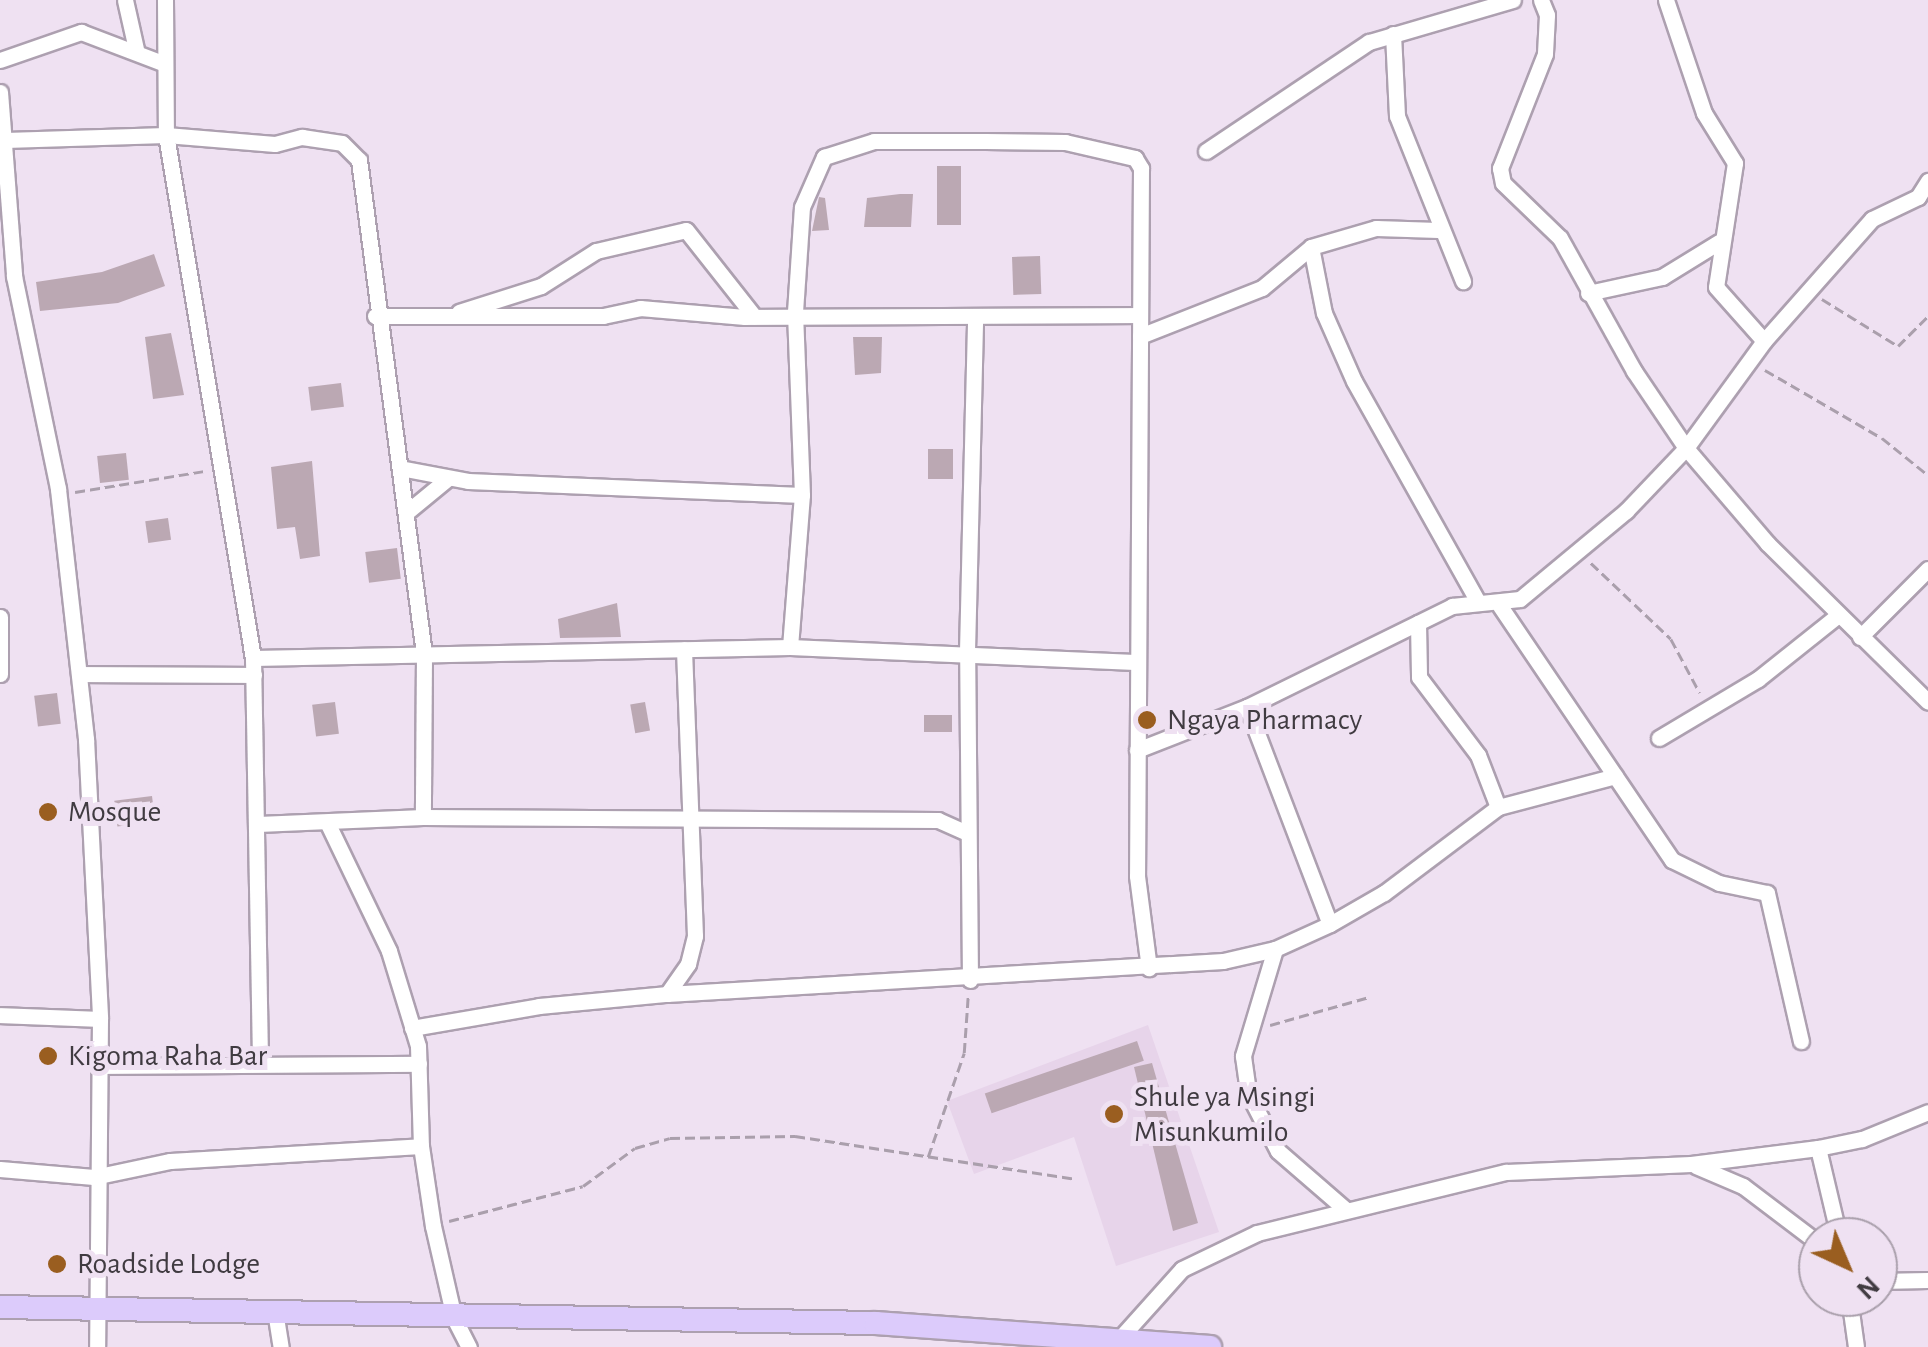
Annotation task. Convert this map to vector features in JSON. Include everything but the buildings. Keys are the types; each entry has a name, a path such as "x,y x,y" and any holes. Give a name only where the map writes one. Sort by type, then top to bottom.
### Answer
{"highway":[{"path":"0,1307 876,1323 1121,1337 1210,1347"}],"street":[{"path":"125,0 136,50"},
{"path":"166,0 166,135 226,468 253,658 260,1060"},
{"path":"1206,152 1262,110 1320,80 1342,59 1393,34 1512,0"},
{"path":"1541,0 1547,15 1544,54 1500,168 1508,191 1560,238 1588,293 1686,448 1837,616 1928,702"},
{"path":"1666,0 1704,113 1735,164 1719,242 1716,287 1764,341"},
{"path":"0,60 81,32 165,64"},
{"path":"1393,34 1397,116 1429,187 1438,230 1464,281"},
{"path":"0,92 5,140 7,276 58,496 80,674 100,1019 94,1176 93,1308 97,1347"},
{"path":"5,140 166,135 191,142 275,144 302,137 342,143 361,165 375,316 407,512 424,655 423,817"},
{"path":"790,647 802,495 795,312 802,207 829,152 874,142 985,140 1066,142 1135,158 1140,315 1135,662 1139,918 1149,968"},
{"path":"1137,750 1248,707 1418,623 1478,602 1500,606 1520,598 1579,551 1686,448 1764,341 1812,292 1872,219 1918,198 1928,182"},
{"path":"1140,336 1277,280 1311,246 1376,228 1438,230"},
{"path":"450,316 541,286 596,251 686,230 754,316"},
{"path":"1588,293 1662,277 1719,242"},
{"path":"1311,246 1324,313 1354,382 1478,602"},
{"path":"375,316 603,316 650,308 754,316 795,312 975,318 1140,315"},
{"path":"970,980 967,651 975,318"},
{"path":"400,468 447,479 802,495"},
{"path":"407,512 447,479"},
{"path":"1860,637 1928,570"},
{"path":"1500,606 1682,870 1767,893 1801,1041"},
{"path":"1659,738 1758,679 1837,616"},
{"path":"0,617 0,674"},
{"path":"1418,623 1418,677 1478,755 1498,807"},
{"path":"253,658 790,647 967,651 1135,662"},
{"path":"667,994 695,936 684,649"},
{"path":"80,674 254,675"},
{"path":"1248,707 1330,924"},
{"path":"412,1028 540,1006 667,994 1149,968 1275,950 1384,893 1474,820 1498,807 1615,776"},
{"path":"938,820 968,800"},
{"path":"258,824 423,817 938,820 968,833"},
{"path":"327,822 390,951 412,1028 419,1064 421,1146 433,1226 454,1318 469,1347"},
{"path":"1275,950 1243,1056 1260,1122 1296,1170 1346,1210"},
{"path":"0,1015 100,1019"},
{"path":"100,1066 260,1060 419,1064"},
{"path":"1121,1337 1182,1269 1211,1252 1346,1210 1506,1172 1692,1164 1818,1148 1928,1112"},
{"path":"0,1169 94,1176 170,1161 421,1146"},
{"path":"1818,1148 1834,1217"},
{"path":"1692,1164 1743,1186 1798,1228"},
{"path":"1898,1281 1928,1280"},
{"path":"275,1311 281,1347"},
{"path":"1851,1317 1856,1347"}],"path":[{"path":"1812,292 1890,344 1904,345 1928,316"},
{"path":"1751,362 1859,423 1928,475"},
{"path":"58,496 226,468"},
{"path":"1579,551 1671,639 1704,709"},
{"path":"927,1160 964,1053 970,980"},
{"path":"1249,1029 1369,997"},
{"path":"433,1226 584,1186 635,1148 670,1138 795,1136 927,1160 1075,1179"}],"shaded area":[{"path":"1148,1025 1219,1232 1116,1266 1074,1137 974,1174 947,1101"}],"place":[{"name":"Ngaya Pharmacy","path":"1147,720"},
{"name":"Mosque","path":"48,812"},
{"name":"Kigoma Raha Bar","path":"48,1056"},
{"name":"Shule ya Msingi Misunkumilo","path":"1114,1114"},
{"name":"Roadside Lodge","path":"57,1264"}]}
